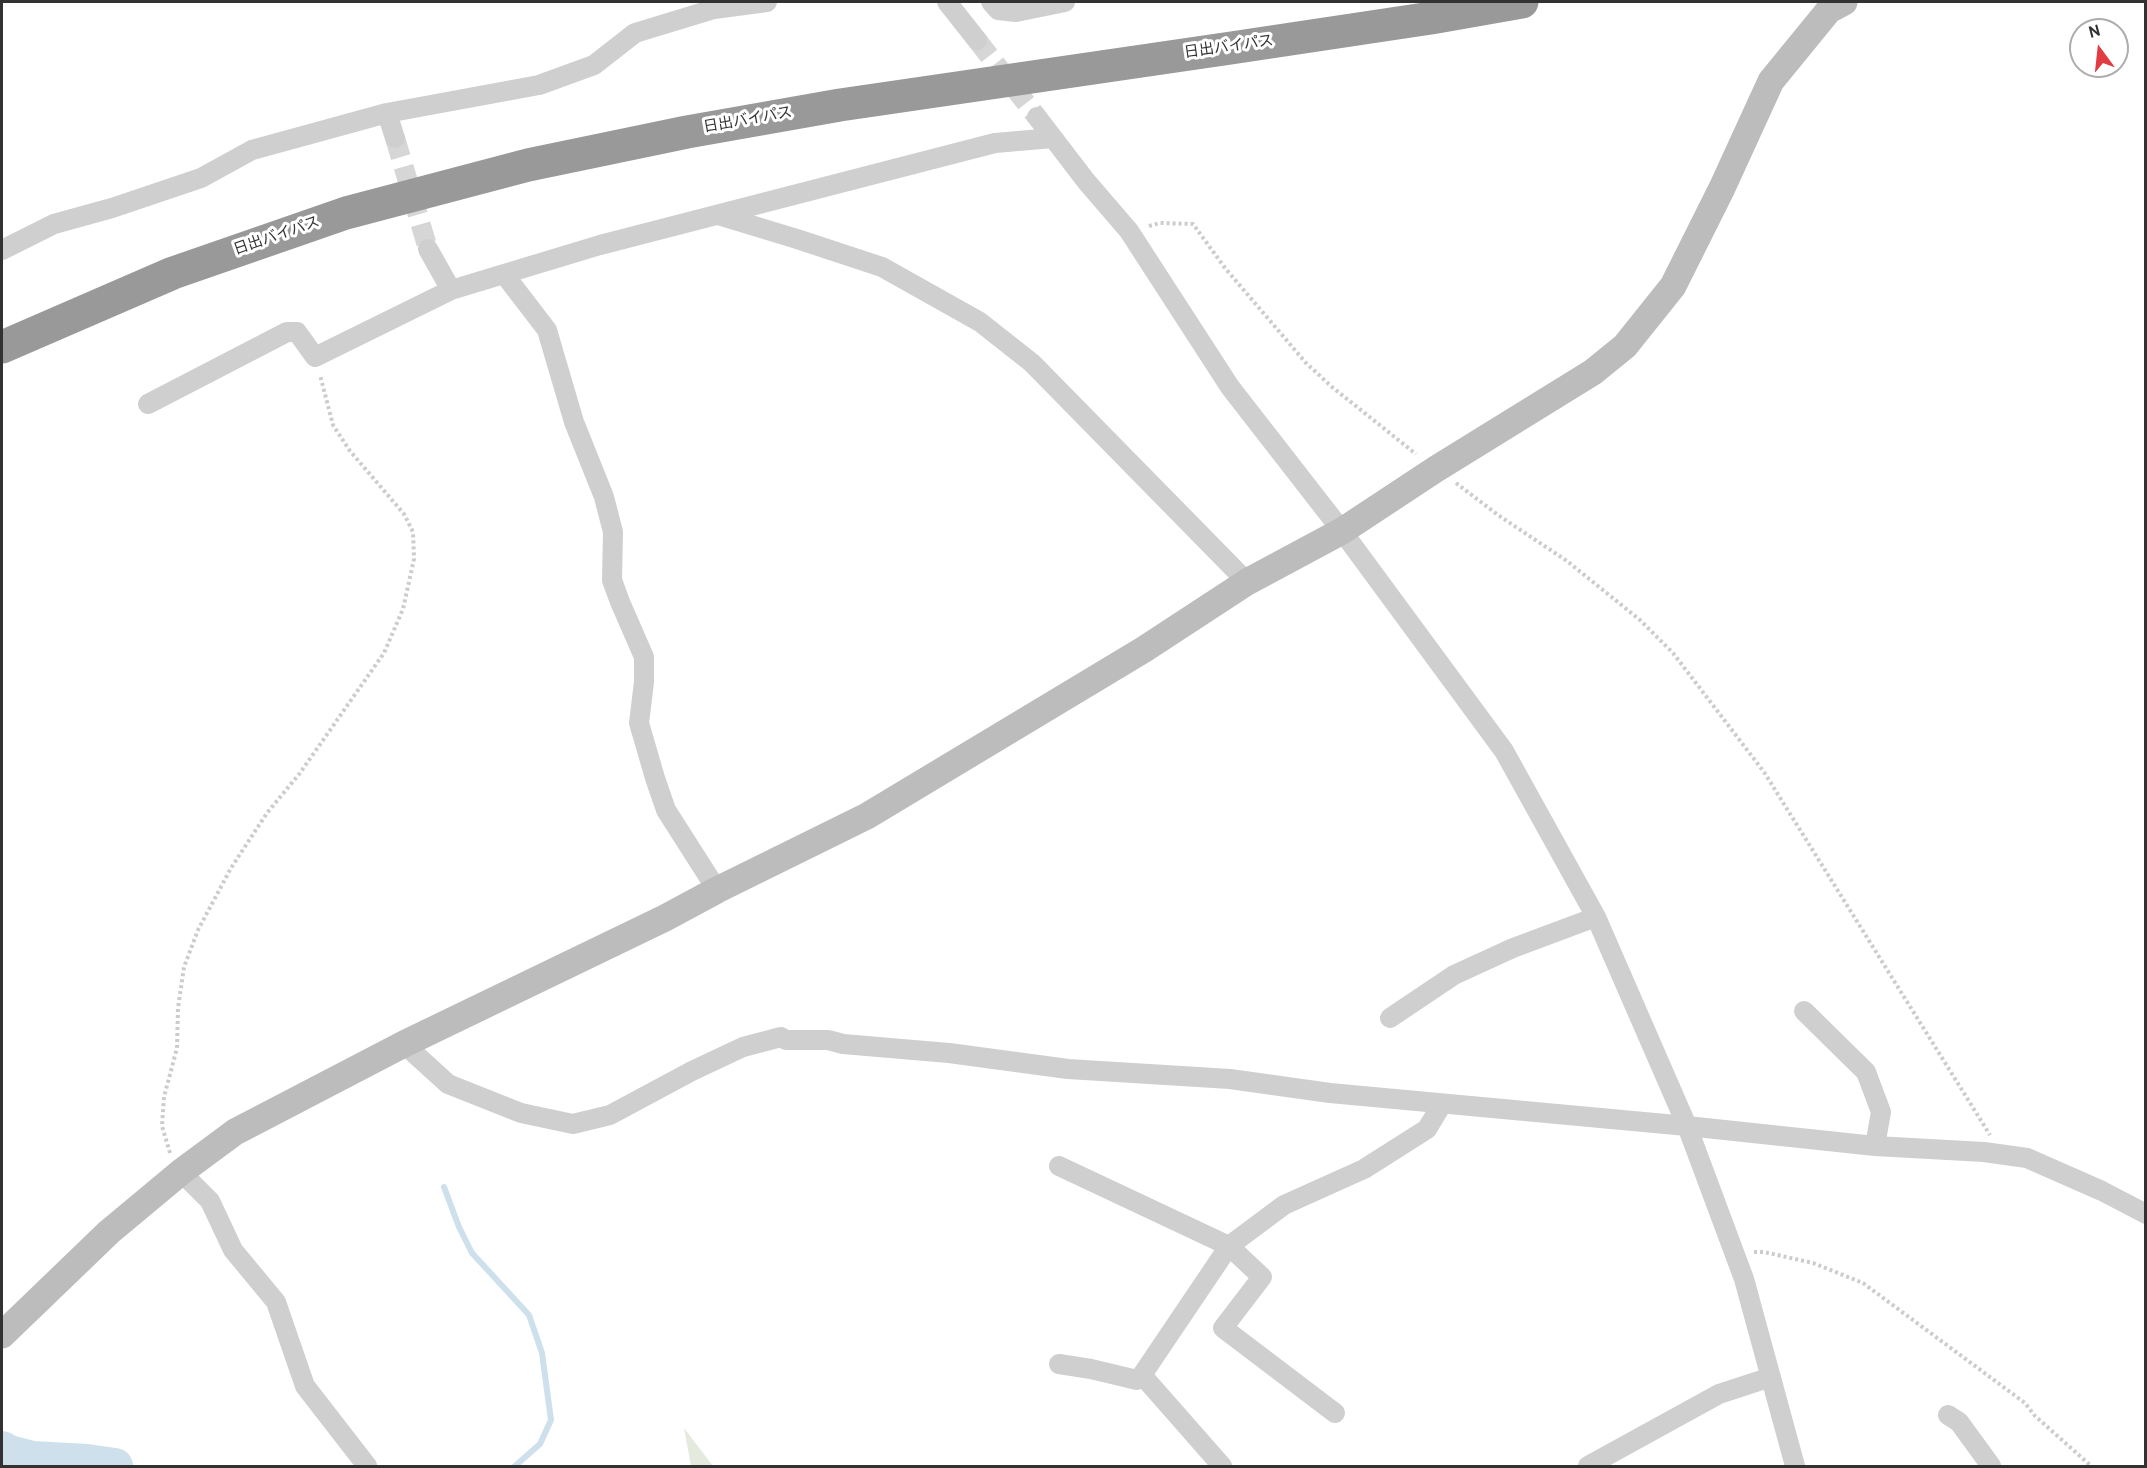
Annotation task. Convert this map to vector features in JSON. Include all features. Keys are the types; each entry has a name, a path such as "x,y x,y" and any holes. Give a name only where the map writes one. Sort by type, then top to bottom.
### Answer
{"highway":[{"name":"日出バイパス","path":"2,347 194,265 346,213 528,165 687,132 840,105 1431,18 1522,2"}],"street":[{"path":"2,250 54,224 112,208 201,178 252,150 387,113 539,85 594,65 635,33 714,9 767,2"},
{"path":"947,2 977,40"},
{"path":"991,2 998,10 1016,12 1065,2"},
{"path":"2,1335 109,1232 235,1132 404,1044 665,918 867,816 1143,650 1247,582 1342,531 1436,469 1593,372 1625,346 1673,286 1722,188 1771,81 1829,10 1844,2"},
{"path":"387,113 395,138"},
{"path":"1037,117 1129,231 1230,387 1342,531 1504,751 1596,917 1687,1126 1735,1252 1795,1467"},
{"path":"148,404 287,332 297,332 315,357 451,290 600,245 994,142 1053,138"},
{"path":"715,214 882,267 980,322 1032,363 1247,582"},
{"path":"428,249 451,290"},
{"path":"504,274 547,330 574,422 604,497 613,532 612,580 644,657 644,682 639,723 655,778 666,810 717,890"},
{"path":"1390,1018 1454,975 1513,948 1596,917"},
{"path":"1804,1011 1866,1072 1881,1112 1875,1146"},
{"path":"404,1044 448,1083 521,1113 573,1124 610,1115 692,1071 743,1047 782,1037 786,1040 828,1040 843,1044 949,1053 1068,1069 1230,1079 1330,1093 1875,1146 1984,1152 2027,1158 2102,1191 2145,1214"},
{"path":"1059,1364 1137,1380 1229,1246 1284,1205 1364,1169 1427,1129 1442,1104"},
{"path":"1059,1166 1229,1246 1262,1277 1223,1329 1335,1413"},
{"path":"181,1173 210,1201 232,1250 276,1302 304,1386 367,1467"},
{"path":"1142,1375 1222,1467"},
{"path":"1588,1466 1719,1394 1771,1377"},
{"path":"1948,1415 1959,1422 1991,1467"}],"path":[{"path":"1129,231 1160,223 1193,224 1225,268 1306,363 1332,387 1395,439 1567,561 1640,620 1673,653 1764,772 2004,1156"},
{"path":"181,1173 169,1152 162,1126 164,1097 177,1048 178,1008 184,967 198,930 231,868 267,813 300,773 384,653 403,609 414,559 413,532 404,514 350,451 333,425 315,357"},
{"path":"1735,1252 1764,1252 1813,1263 1863,1283 2025,1402 2035,1416 2091,1467"}],"shaded area":[{"path":"684,1428 713,1466 691,1466"}],"waterway":[{"path":"444,1187 459,1227 472,1253 529,1315 542,1353 551,1420 540,1444 515,1466"},
{"path":"2,1449 32,1459 115,1466"}],"tunnel":[{"path":"977,40 1037,117"},
{"path":"395,138 428,249"}]}
